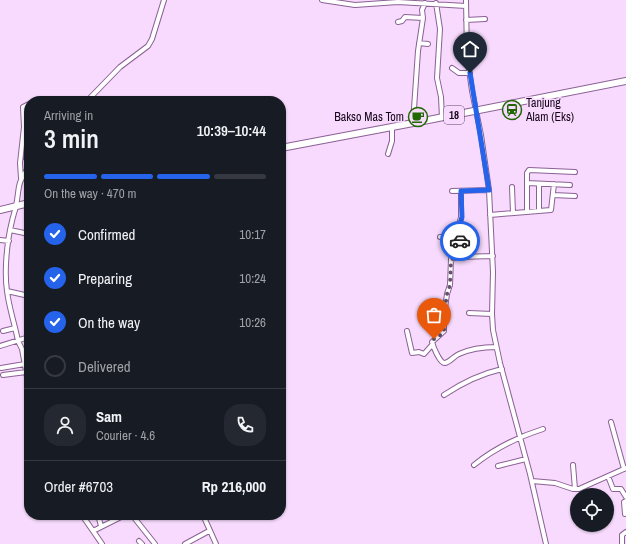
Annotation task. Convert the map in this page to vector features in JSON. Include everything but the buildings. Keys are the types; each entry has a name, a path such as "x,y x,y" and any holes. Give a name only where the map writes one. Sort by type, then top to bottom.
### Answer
{"highway":[{"name":"18","path":"286,147 414,124 475,110 626,81"},
{"path":"0,210 24,204"}],"street":[{"path":"92,96 120,67 148,46 152,39 164,0"},
{"path":"322,0 362,5 398,2 425,2 466,6"},
{"path":"466,0 470,73 489,190 493,256 492,314 496,347 532,481 546,544"},
{"path":"414,124 413,115 419,43 423,18 422,10 425,2"},
{"path":"436,3 440,29 437,78 441,97 442,118"},
{"path":"398,22 405,17 423,18"},
{"path":"466,20 486,19"},
{"path":"419,43 428,44"},
{"path":"452,68 459,73 470,73"},
{"path":"21,178 20,163 24,127 24,106"},
{"path":"388,154 392,141 392,127"},
{"path":"527,212 527,173 530,170 575,172"},
{"path":"24,174 18,188 16,206 10,230 7,291 18,341 22,349 24,359"},
{"path":"527,183 570,185"},
{"path":"539,184 539,211"},
{"path":"490,215 551,210 554,184"},
{"path":"512,187 513,213"},
{"path":"452,191 489,190"},
{"path":"456,238 462,217 461,191"},
{"path":"553,195 574,196"},
{"path":"10,230 24,233"},
{"path":"440,237 456,238 460,242 458,257"},
{"path":"0,240 9,241"},
{"path":"407,331 412,353 419,352 424,354 432,345 433,340 442,334 444,330 444,315 450,285 451,261 453,258 493,256"},
{"path":"7,291 24,295"},
{"path":"469,313 492,314"},
{"path":"3,331 15,328"},
{"path":"0,346 24,339"},
{"path":"432,345 441,360 446,363 457,354 485,347 496,347"},
{"path":"1,368 24,364"},
{"path":"444,395 458,386 483,374 502,370"},
{"path":"3,375 24,372"},
{"path":"583,488 625,468 610,422"},
{"path":"474,465 492,451 520,436 543,429"},
{"path":"498,466 526,459"},
{"path":"573,465 575,488"},
{"path":"608,476 612,489 620,489 626,497"},
{"path":"532,481 554,483 572,488"},
{"path":"619,515 625,514 624,502 626,501"},
{"path":"85,520 102,544"},
{"path":"99,520 101,526"},
{"path":"93,531 114,520"},
{"path":"136,520 155,544"},
{"path":"205,520 216,544"},
{"path":"185,544 209,531"},
{"path":"622,544 622,535 626,532"}],"way so far":[{"path":"434,339 442,334 444,330 444,315 450,285 451,259 458,257 460,241"}],"place":[{"name":"Tanjung Alam (Eks)","path":"512,110"},
{"name":"Bakso Mas Tom","path":"418,117"}],"route":[{"path":"460,241 456,237 462,217 460,200 461,191 489,190 470,73"}]}
